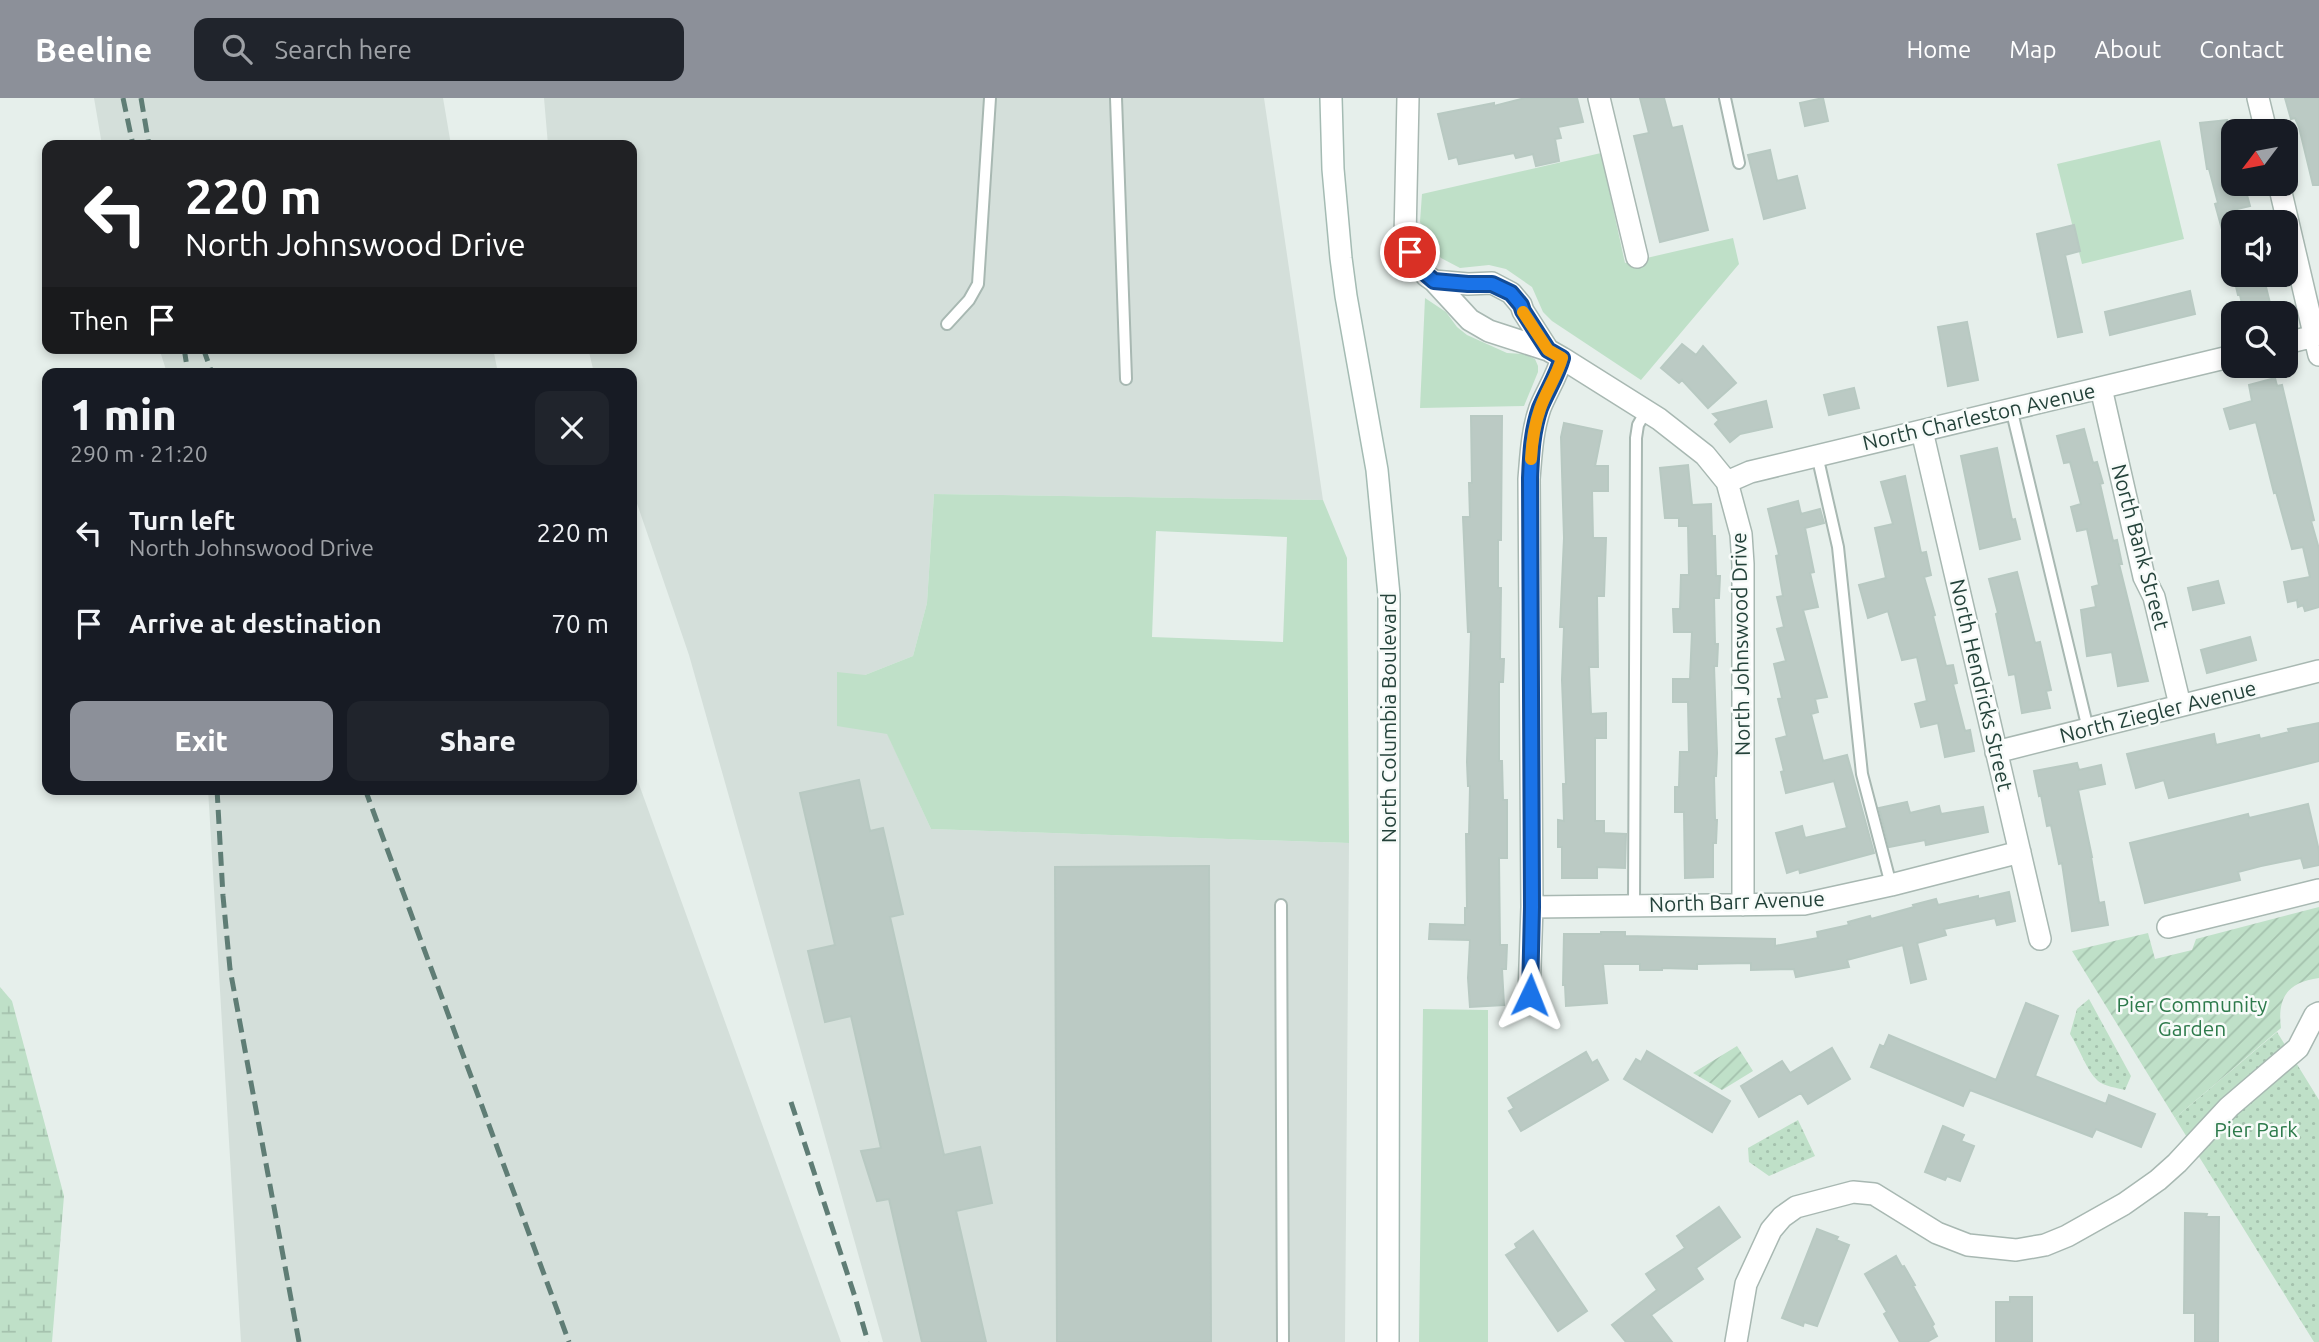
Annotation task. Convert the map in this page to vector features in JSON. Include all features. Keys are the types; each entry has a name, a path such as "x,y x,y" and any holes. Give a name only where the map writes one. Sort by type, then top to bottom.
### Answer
{"street":[{"name":"North Columbia Boulevard","path":"1331,98 1341,258 1377,470 1389,595 1388,1342"},
{"name":"North Johnswood Drive","path":"1408,98 1403,228 1414,262 1478,325 1555,354 1646,411 1705,455 1727,482 1741,534 1743,564 1743,905"},
{"path":"1599,98 1637,257"},
{"path":"2258,98 2263,119"},
{"path":"2281,196 2317,342 2298,343"},
{"name":"North Johnswood Drive","path":"1434,281 1492,284 1506,290 1516,298 1555,354"},
{"path":"1463,312 1463,298 1475,284"},
{"path":"1506,336 1517,328 1523,311"},
{"path":"1530,995 1530,478 1533,432 1539,411 1557,375 1555,354"},
{"name":"North Charleston Avenue","path":"1727,482 1744,473 2221,359"},
{"name":"North Bank Street","path":"2101,388 2144,577 2154,597 2180,705"},
{"name":"North Hendricks Street","path":"1922,431 2040,939"},
{"name":"North Ziegler Avenue","path":"1996,752 2319,671"},
{"name":"North Barr Avenue","path":"1532,907 1811,903 2020,852"},
{"path":"2168,927 2319,890"},
{"path":"1736,1342 1746,1284 1771,1230 1782,1217 1796,1207 1853,1192 1874,1194 1937,1233 1968,1245 2017,1250 2045,1245 2067,1236 2124,1204 2158,1180 2229,1107 2298,1048 2317,1014"}],"lane":[{"path":"947,324 969,300 978,284 990,98"},
{"path":"1116,98 1126,379"},
{"path":"1725,98 1740,163"},
{"path":"2011,408 2088,729"},
{"path":"1634,906 1636,430 1646,411"},
{"path":"1817,455 1838,547 1862,774 1891,885"},
{"path":"1281,905 1283,1342"}],"shaded area":[{"path":"94,98 443,98 450,140 101,140"},
{"path":"544,98 1264,98 1323,500 934,494 927,603 913,656 865,675 837,725 887,733 931,829 1349,843 1345,1342 883,1342 689,655 637,504 637,368 593,368 589,354 637,354 637,140 548,140"},
{"path":"161,354 494,354 497,368 165,368"},
{"path":"637,779 841,1342 241,1342 208,795 637,795"}],"green space":[{"path":"2160,140 2184,239 2082,264 2057,164"},
{"path":"1601,153 1625,263 1733,238 1739,264 1641,380 1552,321 1543,312 1532,287 1506,269 1489,265 1460,268 1441,258 1431,247 1420,222 1422,194"},
{"path":"1425,298 1446,312 1467,335 1507,353 1524,354 1535,359 1538,372 1524,406 1420,408"},
{"path":"934,494 1323,500 1347,558 1349,843 931,829 887,734 837,726 837,672 865,675 913,656 927,603","holes":["1156,531 1287,537 1283,642 1152,637"]},
{"name":"Pier Community Garden","path":"2319,907 2319,978 2292,987 2283,1000 2281,1028 2175,1118 2072,951 2148,933 2155,959 2192,950 2196,939"},
{"path":"0,987 12,1001 64,1196 52,1342 0,1342"},
{"path":"2089,999 2131,1076 2125,1090 2098,1081 2070,1034 2077,1009"},
{"path":"1423,1009 1488,1010 1488,1342 1419,1342"},
{"name":"Pier Park","path":"2277,1032 2319,1100 2319,1342 2314,1342 2175,1118"},
{"path":"1737,1046 1753,1071 1722,1090 1693,1073"},
{"path":"1798,1120 1815,1156 1769,1176 1749,1162 1748,1148"}],"building":[{"path":"1525,98 1577,98 1583,122 1558,127 1561,138 1555,139 1559,161 1536,166 1533,154 1516,158 1514,153 1459,164 1457,157 1449,159 1438,114 1494,103 1494,106"},
{"path":"1640,98 1664,98 1672,128 1682,126 1708,230 1660,242 1634,136 1649,133"},
{"path":"1823,98 1828,121 1805,126 1800,103"},
{"path":"2285,98 2319,98 2319,185 2313,185 2298,119 2291,119"},
{"path":"2221,121 2221,196 2247,196 2250,206 2221,210 2221,226 2215,204 2218,203 2207,169 2200,123"},
{"path":"1770,150 1777,181 1797,176 1805,208 1764,219 1748,155"},
{"path":"2074,225 2080,251 2065,255 2082,332 2058,337 2037,234"},
{"path":"2236,287 2266,287 2270,301 2241,301"},
{"path":"2190,291 2195,314 2110,335 2105,312"},
{"path":"1967,322 1978,380 1948,386 1938,327"},
{"path":"1682,344 1696,355 1703,346 1736,383 1708,408 1682,380 1679,383 1661,368"},
{"path":"2275,378 2277,386 2282,385 2319,549 2319,607 2305,611 2303,605 2298,607 2297,600 2288,602 2284,582 2310,577 2303,547 2292,549 2256,422 2230,429 2224,409 2252,401 2249,385"},
{"path":"1854,388 1859,408 1829,415 1824,395"},
{"path":"1766,401 1772,427 1740,434 1730,442 1715,424 1719,420 1713,414"},
{"path":"1471,416 1502,416 1498,588 1501,588 1500,659 1504,659 1503,682 1499,682 1499,761 1502,761 1503,800 1507,800 1507,858 1499,858 1500,945 1507,945 1506,969 1502,969 1504,1005 1470,1007 1470,940 1429,939 1430,924 1465,925 1467,908 1466,834 1469,834 1470,786 1467,762 1471,632 1468,632 1463,517 1470,517"},
{"path":"1564,423 1602,431 1595,466 1608,466 1608,491 1592,491 1593,538 1606,538 1604,596 1597,596 1598,667 1589,667 1591,714 1606,713 1606,738 1595,738 1595,821 1604,821 1604,833 1626,834 1625,868 1597,867 1597,878 1562,878 1562,847 1558,847 1558,820 1564,821 1563,784 1566,784 1562,680 1564,627 1560,627 1564,538 1561,437"},
{"path":"2084,429 2093,463 2097,462 2103,483 2100,484 2113,541 2117,540 2122,564 2119,564 2148,681 2118,686 2112,652 2087,656 2081,610 2096,607 2092,587 2099,585 2087,529 2077,531 2071,507 2081,504 2070,462 2064,463 2057,436"},
{"path":"1997,448 2012,520 2015,519 2020,539 1980,549 1961,456"},
{"path":"1688,465 1692,505 1711,504 1716,576 1720,576 1719,598 1714,598 1715,644 1718,644 1717,666 1714,666 1717,753 1714,776 1717,820 1716,843 1713,843 1713,877 1685,878 1684,812 1675,812 1675,787 1679,787 1680,752 1689,752 1688,702 1673,702 1673,679 1690,679 1692,632 1674,632 1673,609 1680,609 1681,575 1689,575 1688,526 1679,526 1679,518 1665,518 1660,468"},
{"path":"1905,476 1921,553 1926,552 1931,575 1924,577 1935,615 1933,616 1946,666 1953,665 1957,683 1953,684 1965,731 1970,730 1974,751 1945,757 1938,723 1921,727 1915,704 1927,701 1917,657 1902,660 1888,611 1868,618 1859,585 1886,578 1875,528 1893,524 1881,482"},
{"path":"1798,501 1801,514 1820,509 1824,523 1805,528 1814,572 1810,573 1818,607 1803,610 1827,697 1815,699 1818,712 1811,714 1823,761 1847,755 1874,853 1800,873 1799,869 1787,873 1776,833 1802,826 1805,838 1847,828 1834,781 1786,793 1776,739 1787,736 1778,699 1782,698 1774,664 1786,661 1777,629 1784,627 1777,597 1783,596 1776,556 1779,555 1768,509"},
{"path":"2017,572 2035,643 2040,642 2051,690 2046,691 2050,708 2022,713 2015,674 2009,675 1989,579"},
{"path":"2218,581 2224,603 2193,610 2188,588"},
{"path":"2250,637 2256,660 2207,673 2201,650"},
{"path":"2319,723 2319,761 2169,798 2164,780 2136,788 2127,754 2214,734 2216,745 2259,735 2260,739 2289,732 2288,729"},
{"path":"2077,763 2079,770 2101,765 2105,784 2078,790 2099,903 2104,902 2108,925 2072,931 2062,863 2059,864 2051,825 2047,826 2034,771"},
{"path":"859,780 870,831 883,828 903,914 890,917 944,1155 980,1147 992,1203 956,1211 986,1342 922,1342 889,1199 877,1201 861,1151 881,1148 851,1016 825,1022 808,951 835,945 800,793"},
{"path":"1907,802 1910,813 1939,806 1941,814 1983,807 1988,832 1926,845 1925,840 1889,847 1879,808"},
{"path":"2308,804 2319,851 2319,865 2304,868 2301,858 2261,866 2238,872 2240,880 2145,903 2130,843 2248,814 2249,818"},
{"path":"1209,866 1211,1342 1057,1342 1055,867"},
{"path":"2009,892 2015,921 1997,925 1995,918 1944,929 1946,935 1917,943 1926,979 1911,983 1903,945 1847,960 1849,967 1796,977 1794,969 1751,970 1751,963 1697,964 1697,969 1662,970 1640,970 1640,964 1603,964 1607,1003 1566,1006 1563,985 1564,934 1625,932 1625,936 1775,939 1775,946 1818,938 1817,932 1936,899 1938,905"},
{"path":"2026,1003 2058,1016 2035,1076 2106,1104 2109,1095 2155,1114 2141,1147 2096,1129 2092,1137 1970,1090 1963,1106 1871,1067 1880,1045 1884,1047 1889,1035 1996,1080"},
{"path":"1832,1048 1850,1079 1808,1104 1801,1093 1759,1117 1741,1086 1782,1061 1790,1073"},
{"path":"1647,1051 1730,1101 1712,1132 1624,1079 1636,1059 1641,1062"},
{"path":"1586,1052 1592,1063 1597,1060 1608,1080 1521,1131 1509,1111 1514,1108 1508,1098"},
{"path":"1943,1126 1964,1135 1961,1141 1974,1146 1960,1181 1947,1176 1945,1180 1925,1172"},
{"path":"1719,1207 1740,1237 1696,1268 1703,1279 1651,1315 1672,1342 1626,1342 1612,1325 1657,1290 1646,1274 1685,1248 1677,1236"},
{"path":"2185,1213 2219,1217 2218,1342 2195,1342 2195,1313 2184,1313"},
{"path":"1817,1229 1838,1237 1836,1240 1849,1245 1817,1326 1804,1322 1803,1326 1782,1318"},
{"path":"1533,1231 1587,1311 1558,1331 1506,1255 1517,1248 1515,1244"},
{"path":"1896,1256 1915,1285 1913,1286 1934,1324 1932,1326 1937,1336 1927,1342 1900,1342 1884,1314 1887,1312 1865,1274"},
{"path":"2010,1297 2032,1297 2032,1342 1996,1341 1996,1302 2010,1302"}],"railway":[{"path":"123,98 132,140"},
{"path":"141,98 148,140"},
{"path":"185,354 187,368"},
{"path":"205,354 210,368"},
{"path":"217,795 230,969 299,1342"},
{"path":"367,795 569,1342"},
{"path":"791,1102 868,1342"}],"slow traffic":[{"path":"1523,312 1548,350 1562,358 1557,375 1539,411 1533,432 1531,459"}],"route":[{"path":"1410,252 1414,262 1434,281 1492,284 1511,293 1548,350 1562,358 1533,432 1530,478 1530,995"}]}
